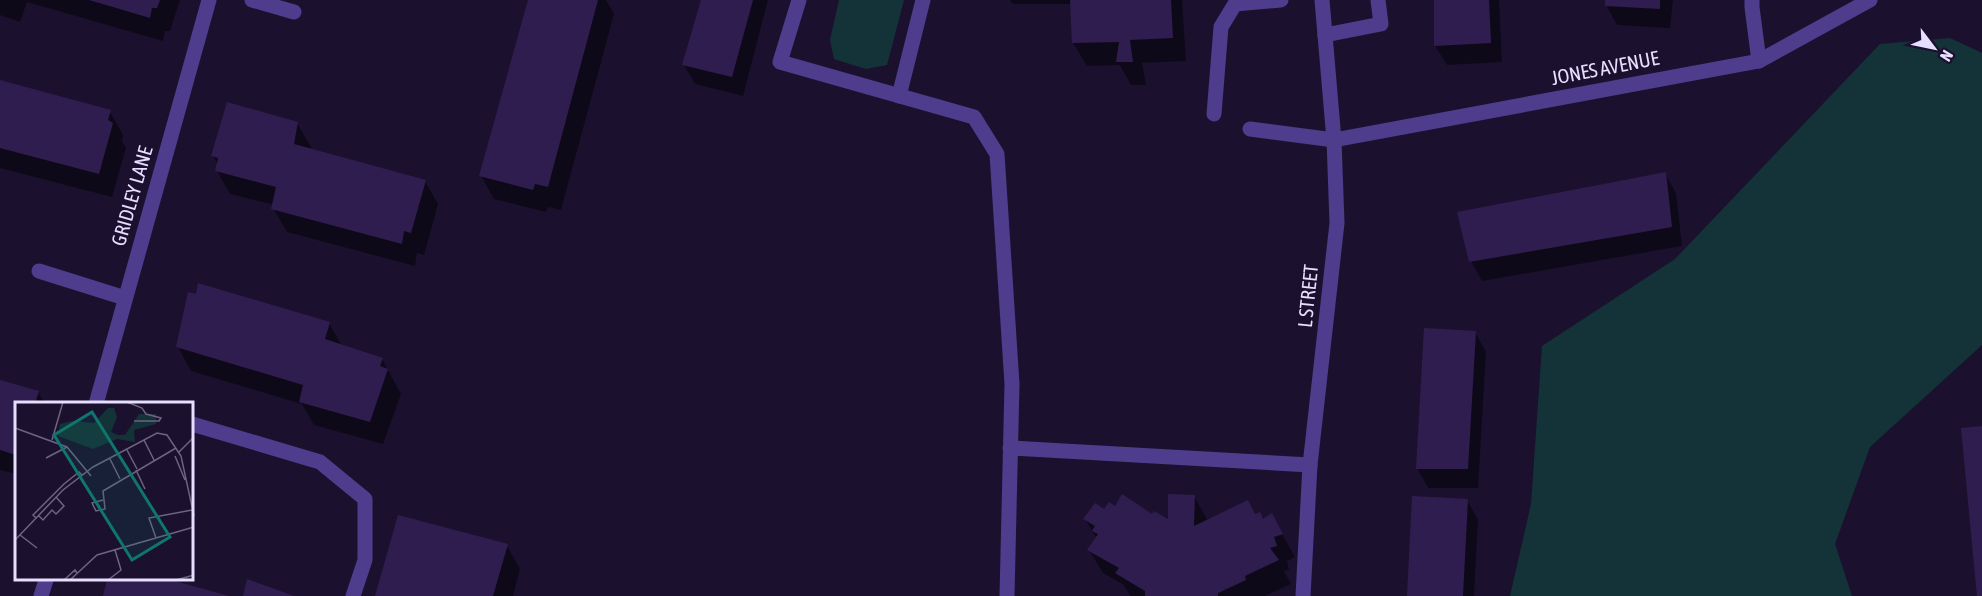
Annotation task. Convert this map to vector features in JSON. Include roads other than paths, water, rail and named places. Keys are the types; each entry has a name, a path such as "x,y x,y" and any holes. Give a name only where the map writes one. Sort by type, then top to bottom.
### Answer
{"street":[{"name":"GRIDLEY LANE","path":"97,402 209,0"},
{"path":"252,0 294,12"},
{"path":"799,0 780,62 974,117 997,154 1012,384 1007,596"},
{"path":"899,96 923,0"},
{"path":"1214,114 1221,27 1235,4 1281,0"},
{"name":"L STREET","path":"1303,596 1310,465 1337,223 1334,140 1322,0"},
{"path":"1325,35 1381,24 1378,0"},
{"path":"1752,0 1759,61"},
{"name":"JONES AVENUE","path":"1250,129 1334,140 1759,61 1870,0"},
{"path":"39,272 125,298"},
{"path":"194,425 320,462 365,500 365,560 353,596"},
{"path":"1011,448 1310,465"},
{"path":"41,596 45,581"}]}
